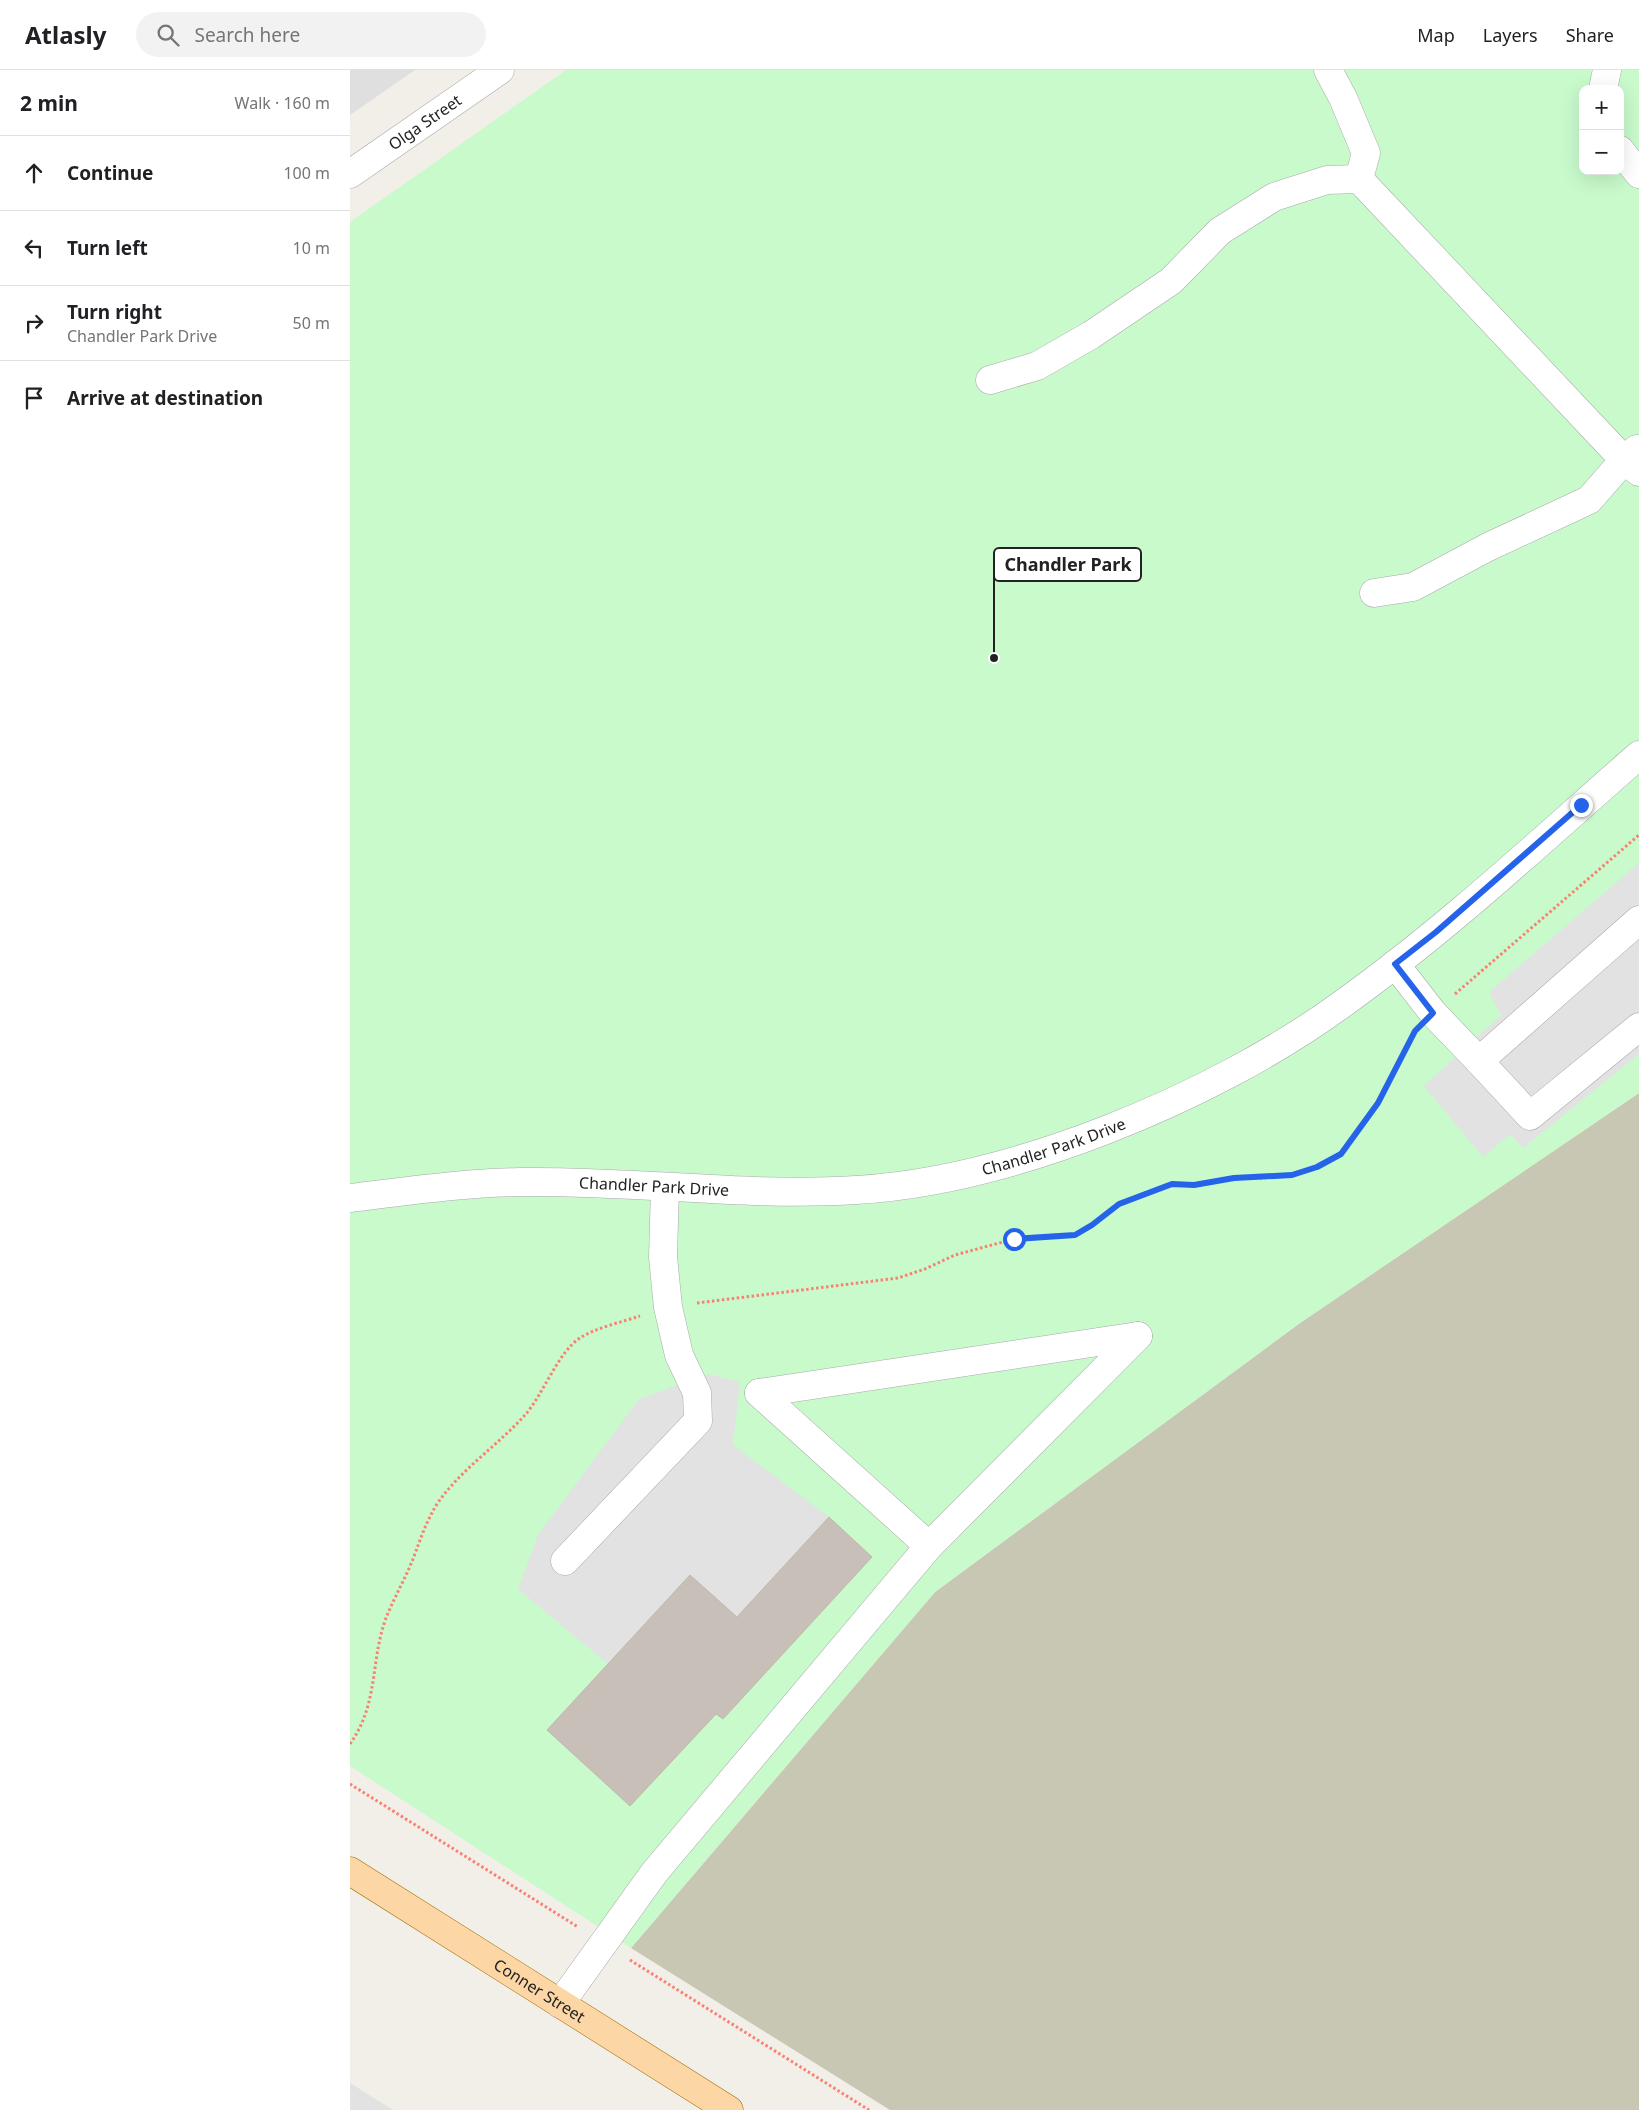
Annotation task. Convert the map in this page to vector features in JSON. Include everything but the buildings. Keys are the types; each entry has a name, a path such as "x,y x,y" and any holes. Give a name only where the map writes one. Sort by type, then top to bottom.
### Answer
{"main road":[{"name":"Conner Street","path":"350,1871 729,2110"}],"street":[{"name":"Olga Street","path":"350,174 500,70"},
{"path":"1328,70 1343,98 1366,153 1359,179"},
{"path":"1604,85 1607,70"},
{"path":"1624,155 1639,174"},
{"path":"990,380 1037,366 1091,335 1171,281 1220,231 1274,197 1327,180 1359,179 1634,460 1589,500 1488,547 1413,587 1374,594"},
{"name":"Chandler Park Drive","path":"350,1198 435,1187 520,1182 772,1193 859,1190 928,1181 978,1170 1048,1150 1168,1103 1286,1041 1338,1008 1436,932 1639,755"},
{"path":"1479,1062 1639,920"},
{"path":"1395,964 1433,1013 1530,1116 1639,1027"},
{"path":"565,1561 698,1421 697,1393 678,1355 668,1307 663,1257 665,1188"},
{"path":"560,2004 654,1873 929,1546 1138,1336 759,1393 929,1546"}],"path":[{"path":"350,1744 362,1727 370,1704 386,1619 413,1558 419,1536 440,1501 489,1448 525,1415 563,1357 579,1339 668,1307 898,1278 925,1269 955,1255 1014,1239 1075,1235 1092,1225 1119,1204 1172,1184 1194,1185 1234,1178 1277,1177 1317,1167 1341,1154 1378,1103 1415,1031 1433,1013 1639,835"}],"shaded area":[{"path":"350,70 415,70 350,115"},
{"path":"1639,863 1639,1054 1523,1148 1510,1134 1483,1157 1424,1086 1501,1015 1489,992"},
{"path":"1639,1093 1639,2110 890,2110 631,1948 935,1592 1300,1323"},
{"path":"709,1374 740,1382 733,1445 829,1517 737,1617 690,1575 608,1664 518,1589 538,1535 639,1399"},
{"path":"350,2083 393,2110 350,2110"}],"green space":[{"path":"566,70 1639,70 1639,1093 1300,1323 935,1592 631,1948 350,1766 350,222"}],"place":[{"name":"Chandler Park","path":"994,658"}],"route":[{"path":"1014,1239 1075,1235 1092,1225 1119,1204 1172,1184 1194,1185 1234,1178 1292,1175 1317,1167 1341,1154 1378,1103 1415,1031 1433,1013 1395,964 1436,932 1581,805"}]}
